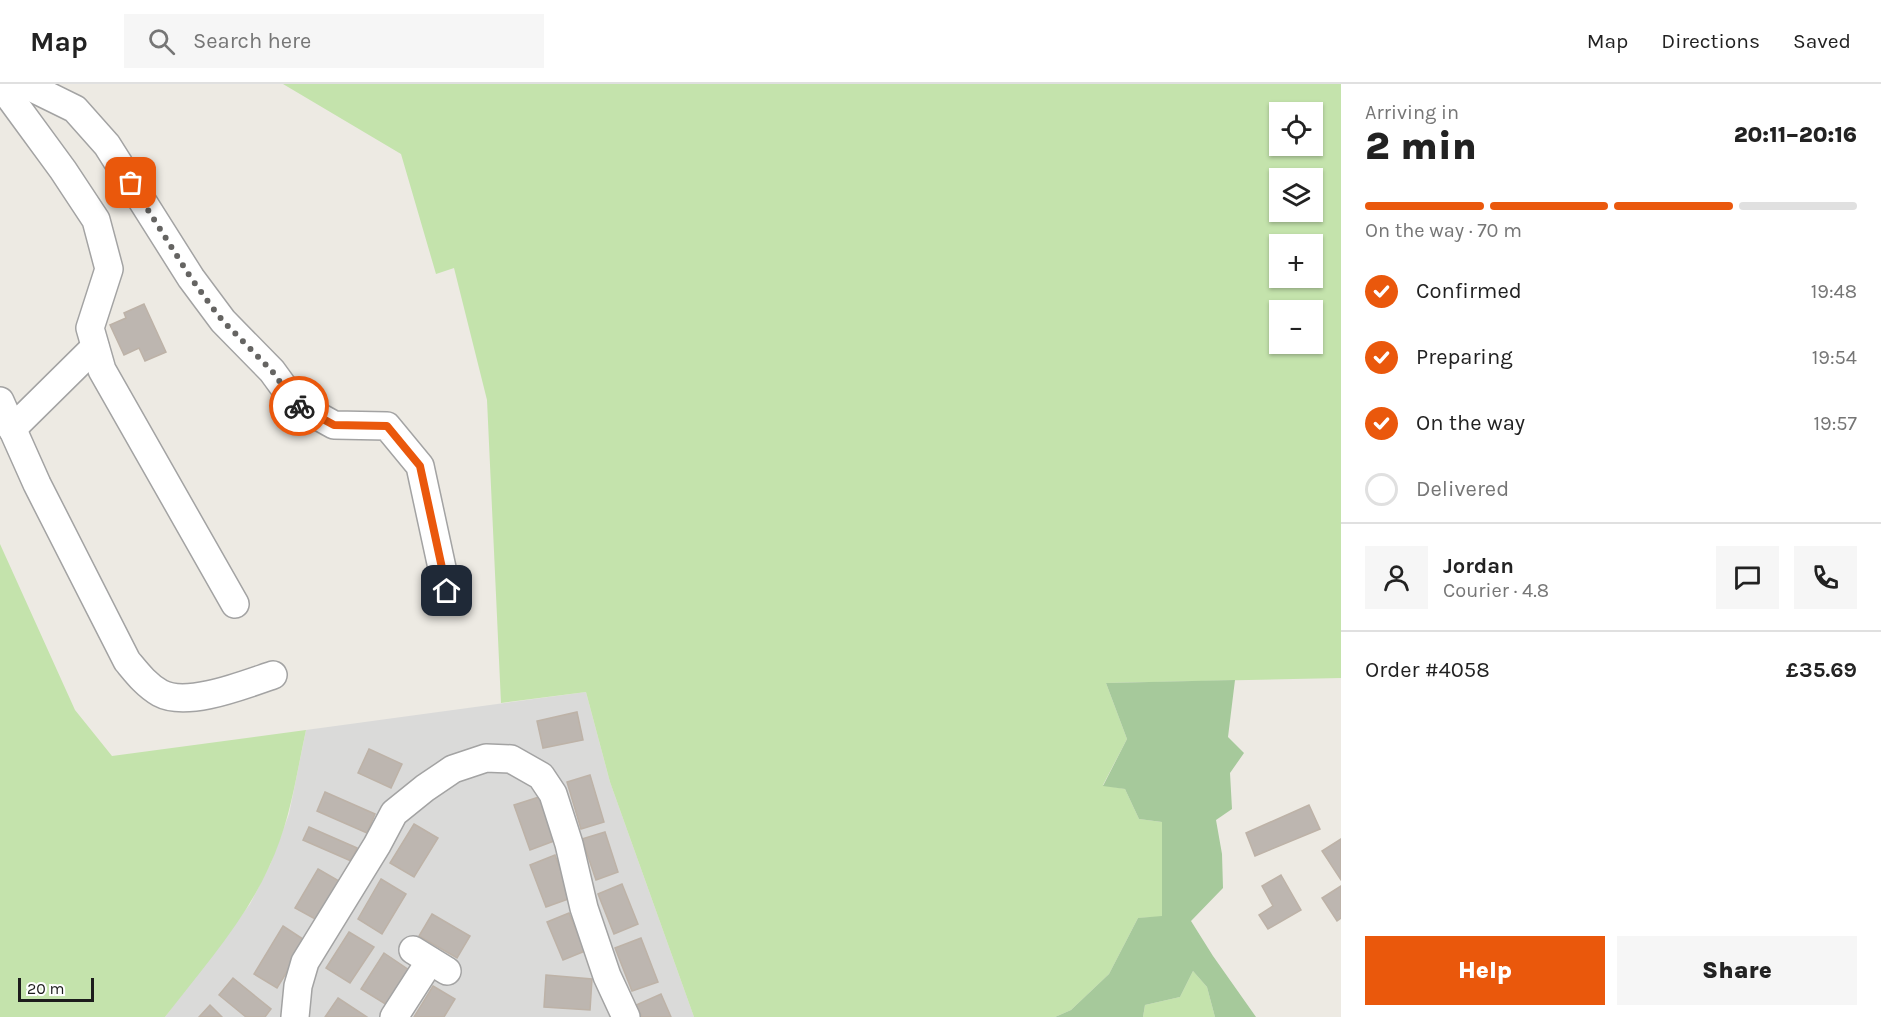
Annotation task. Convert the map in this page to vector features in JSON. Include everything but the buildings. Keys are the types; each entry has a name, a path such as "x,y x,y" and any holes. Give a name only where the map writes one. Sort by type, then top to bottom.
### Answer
{"lane":[{"path":"0,84 63,170 96,220 109,269 90,328 102,370 235,604"},
{"path":"24,84 75,109 107,145 197,287 223,321 272,371 296,404 334,425 387,426 420,466 447,591"},
{"path":"12,429 95,347"},
{"path":"0,401 37,484 127,661 147,684 163,695 183,698 228,690 273,675"},
{"path":"295,1017 298,986 304,962 377,845 394,813 453,769 486,758 511,759 541,776 553,794 569,844 584,908 607,976 626,1017"},
{"path":"394,1017 430,961"}],"shaded area":[{"path":"586,692 610,782 694,1017 165,1017 250,904 270,865 289,814 306,730"}],"green space":[{"path":"283,84 1341,84 1341,678 1106,683 1127,739 1103,785 1125,789 1139,819 1162,822 1162,917 1138,918 1109,974 1071,1010 1055,1017 694,1017 610,782 586,692 501,703 487,400 454,268 436,274 401,154"},
{"path":"0,544 75,710 112,756 306,730 287,816 269,867 235,926 165,1017 0,1017"},
{"path":"1235,680 1228,737 1244,753 1230,773 1232,809 1216,820 1222,854 1223,888 1191,921 1256,1017 1215,1017 1207,987 1193,971 1180,997 1145,1005 1143,1017 1055,1017 1071,1010 1109,974 1138,918 1162,916 1162,822 1139,819 1125,789 1103,786 1127,739 1106,683"},
{"path":"1193,971 1207,987 1215,1017 1143,1017 1145,1005 1180,997"}],"way so far":[{"path":"131,183 191,278 223,321 272,371 299,406"}],"route":[{"path":"299,406 334,425 387,426 420,466 447,591"}]}
